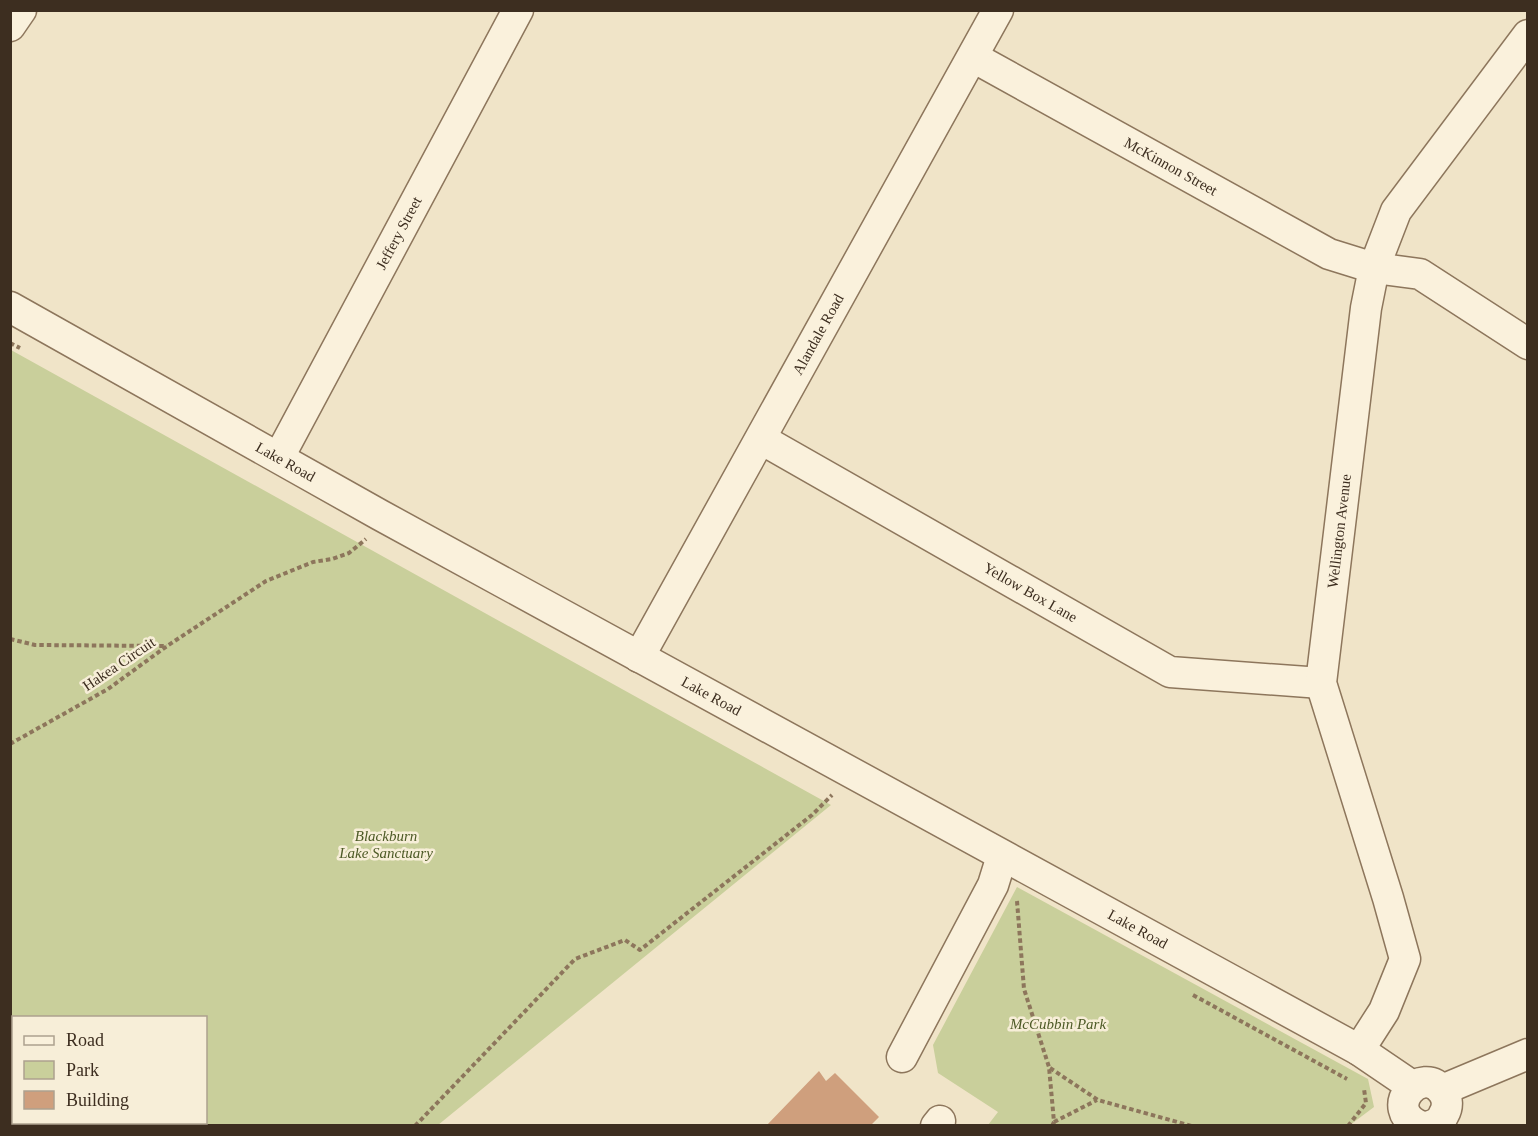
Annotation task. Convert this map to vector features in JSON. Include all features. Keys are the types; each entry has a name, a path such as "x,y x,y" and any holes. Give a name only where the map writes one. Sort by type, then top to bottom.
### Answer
{"street":[{"path":"10,26 21,10"},
{"name":"Jeffery Street","path":"279,457 518,10"},
{"name":"Alandale Road","path":"639,657 998,10"},
{"name":"Wellington Avenue","path":"1359,1050 1384,1011 1405,958 1385,886 1321,683 1365,320 1374,268 1396,211 1527,35"},
{"name":"McKinnon Street","path":"973,57 1329,254 1374,268 1420,274 1527,344"},
{"name":"Lake Road","path":"10,307 639,657 1359,1050 1412,1086"},
{"name":"Yellow Box Lane","path":"761,439 1170,672 1321,683"},
{"path":"902,1057 993,885 1002,856"},
{"path":"1442,1090 1527,1054"},
{"path":"1428,1082 1442,1090 1447,1104 1442,1119 1414,1123 1404,1110 1403,1101 1412,1086 1428,1082"}],"path":[{"path":"167,646 266,581 313,562 349,553 368,538"},
{"name":"Hakea Circuit","path":"10,639 35,645 167,646"},
{"name":"Hakea Circuit","path":"10,744 108,689 167,646"},
{"path":"415,1125 575,959 625,940 640,950 812,815 832,795"},
{"path":"1016,897 1024,989 1049,1067 1053,1124 1098,1100"},
{"path":"1049,1067 1098,1100 1192,1125"}],"green space":[{"name":"Blackburn Lake Sanctuary","path":"11,350 831,805 438,1125 11,1125"},
{"name":"McCubbin Park","path":"1017,887 1368,1079 1374,1107 1350,1125 988,1125 998,1112 938,1073 933,1045"}],"building":[{"path":"819,1071 826,1081 835,1073 879,1117 870,1126 766,1126"}]}
